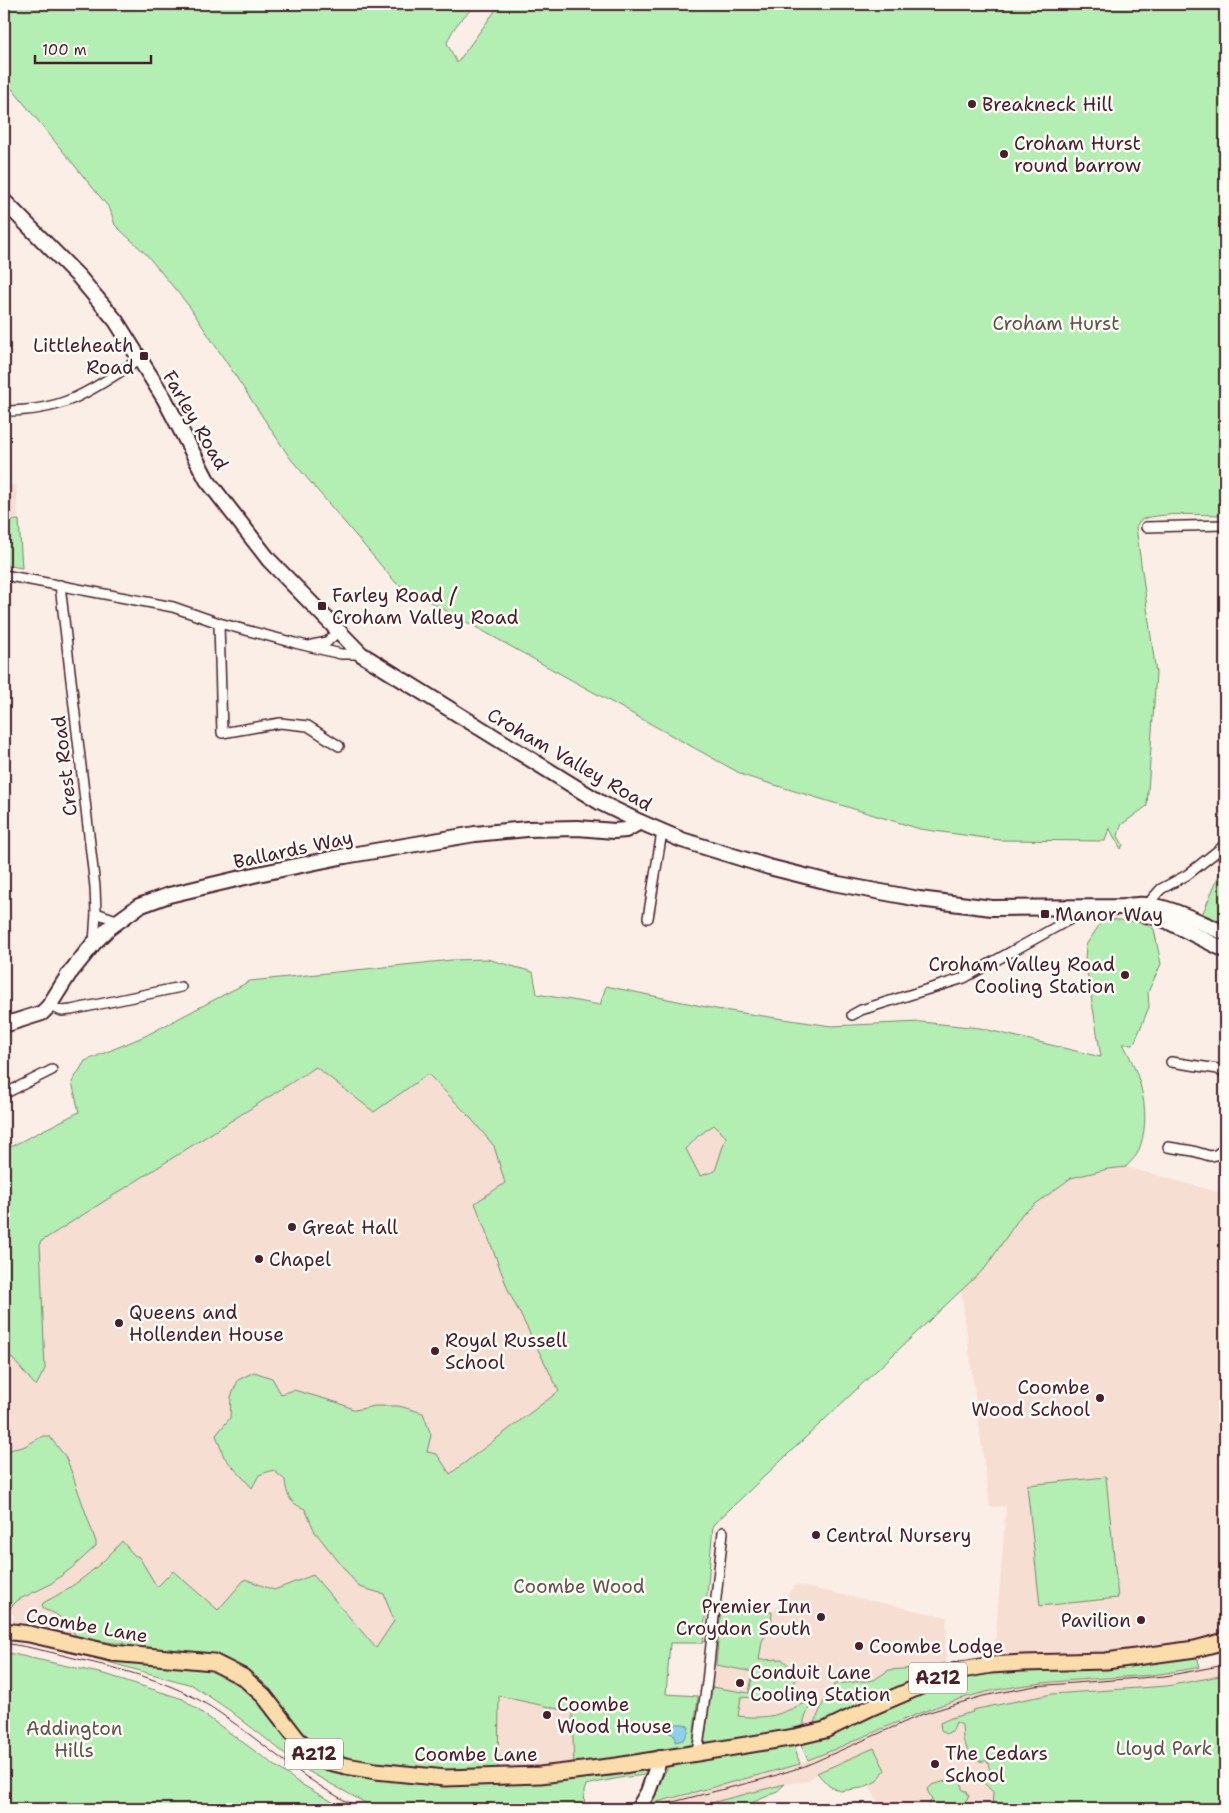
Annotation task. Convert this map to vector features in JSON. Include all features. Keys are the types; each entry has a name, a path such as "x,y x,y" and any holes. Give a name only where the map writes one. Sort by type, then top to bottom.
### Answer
{"main road":[{"name":"Coombe Lane","path":"4,1631 29,1634 112,1653 213,1662 243,1677 264,1696 298,1740 313,1752 325,1760 346,1766 376,1771 455,1778 540,1775 617,1766 660,1758"},
{"name":"A212","path":"660,1758 697,1754 825,1730 956,1671 1015,1663 1106,1661 1195,1649 1225,1641"}],"street":[{"name":"Farley Road","path":"4,201 79,277 116,321 164,398 207,480 269,560 361,654"},
{"path":"4,411 44,407 72,400 139,360"},
{"path":"1146,527 1225,525"},
{"name":"Croham Valley Road","path":"4,574 173,607 219,623 307,646 341,654 361,654 536,764 601,802 640,822 682,840 769,867 832,884 919,899 992,908 1168,909 1225,933"},
{"name":"Crest Road","path":"60,585 95,887 94,943"},
{"path":"219,623 222,733 280,723 308,726 339,746"},
{"path":"307,646 323,644 338,632"},
{"name":"Ballards Way","path":"4,1026 42,1013 49,1006 69,974 94,943 139,906 169,895 345,856 475,834 527,829 578,828 614,831 626,830 640,822"},
{"path":"648,918 662,832"},
{"path":"1148,910 1161,889 1187,875 1225,845"},
{"path":"852,1015 861,1010 964,978 1043,932 1074,917 1083,908"},
{"name":"Croham Valley Road","path":"1148,910 1225,950"},
{"path":"96,912 119,921"},
{"path":"49,1006 62,1011 71,1010 181,987"},
{"path":"1171,1062 1218,1069 1225,1074"},
{"path":"4,1094 52,1070"},
{"path":"1168,1146 1210,1156 1216,1155 1225,1148"},
{"path":"697,1754 707,1682 723,1532"},
{"path":"638,1809 648,1792 660,1758"}],"shaded area":[{"path":"4,485 16,485 18,518 4,519"},
{"name":"Royal Russell School","path":"487,959 533,972 537,994 600,1005 606,986 716,1009 831,1026 921,1022 980,1028 1101,1057 432,1673 182,1654 79,1642 13,1624 15,1617 10,1610 4,1614 4,1150 79,1112 72,1082 85,1061 145,1036 250,981 452,960"},
{"name":"Coombe Wood School","path":"1126,1167 1225,1194 1225,1634 1210,1639 1105,1656 994,1658 1006,1506 990,1507 961,1290 986,1267 1022,1214 1071,1178 1108,1169"},
{"path":"796,1585 947,1617 945,1653 949,1667 818,1728 804,1727 704,1745 721,1607 772,1612"},
{"path":"1225,1663 1225,1675 1191,1682 1167,1686 1052,1694 973,1710 999,1809 882,1809 869,1785 877,1781 885,1770 877,1758 840,1764 817,1773 808,1781 785,1784 687,1809 633,1809 799,1764 891,1724 963,1698 995,1690 1034,1684 1179,1672"},
{"path":"499,1696 572,1712 574,1766 498,1772"}],"green space":[{"name":"Croham Hurst","path":"4,4 477,4 456,26 447,43 457,63 500,4 1225,4 1225,515 1161,515 1143,519 1136,527 1156,673 1147,806 1121,825 1118,836 1123,845 1121,849 1109,828 1105,841 1000,840 920,829 745,776 396,583 290,458 189,306 146,254 115,225 110,209 4,79"},
{"path":"19,520 22,568 4,565 4,521"},
{"path":"1225,861 1225,923 1202,915"},
{"name":"Royal Russell School","path":"1104,918 1143,923 1154,929 1161,964 1148,992 1149,1007 1134,1044 1123,1044 1135,1069 1143,1096 1145,1125 1138,1152 1126,1167 1108,1169 1071,1178 1022,1214 986,1267 713,1525 703,1643 670,1643 666,1694 698,1696 692,1749 574,1766 572,1712 499,1696 498,1772 449,1774 405,1769 327,1755 306,1742 239,1667 211,1654 123,1648 124,1643 77,1637 59,1617 45,1610 42,1605 43,1603 86,1576 122,1541 134,1555 139,1557 157,1587 173,1571 218,1610 245,1579 274,1590 313,1575 376,1648 394,1621 384,1594 359,1587 315,1532 305,1509 292,1501 285,1480 273,1470 259,1475 252,1488 224,1457 216,1435 230,1418 231,1397 238,1380 254,1372 272,1378 281,1394 294,1390 339,1403 355,1410 375,1406 399,1406 423,1413 431,1435 427,1452 437,1454 450,1474 559,1391 509,1292 475,1203 505,1183 494,1146 468,1115 428,1074 374,1112 316,1067 40,1242 45,1369 36,1386 4,1349 4,1150 79,1112 72,1082 85,1061 145,1036 250,981 452,960 487,959 533,972 537,994 600,1005 606,986 716,1009 831,1026 921,1022 980,1028 1101,1057 1085,959 1086,945","holes":["714,1125 726,1137 715,1171 700,1176 686,1149 698,1136"]},
{"path":"43,1436 49,1436 65,1456 96,1546 49,1585 18,1600 4,1614 4,1451 23,1447"},
{"path":"1106,1477 1118,1598 1040,1606 1027,1485"},
{"path":"721,1607 772,1612 771,1627 762,1641 759,1660 782,1659 793,1669 797,1678 791,1689 764,1699 741,1697 738,1716 774,1715 812,1701 804,1720 804,1727 704,1745 712,1687 749,1693 753,1672 716,1665"},
{"path":"7,1636 127,1663 215,1668 242,1684 334,1770 361,1777 421,1782 553,1781 612,1776 653,1767 645,1775 586,1785 584,1791 585,1809 383,1809 369,1805 306,1770 229,1710 192,1685 45,1645 7,1638"},
{"name":"Addington Hills","path":"4,1652 108,1675 183,1699 299,1783 345,1809 4,1809"},
{"path":"1197,1656 1200,1667 1151,1675 1034,1684 972,1696 900,1721 808,1760 801,1745 842,1731 947,1682 979,1673 1067,1670"},
{"path":"945,1663 946,1669 814,1728 822,1705 835,1684 874,1680 889,1670 928,1667"},
{"name":"Lloyd Park","path":"1225,1675 1225,1809 992,1809 993,1792 981,1780 990,1771 987,1760 983,1762 972,1758 963,1740 962,1725 956,1722 953,1730 946,1734 941,1730 940,1723 973,1712 972,1710 1052,1694 1167,1686"},
{"path":"794,1746 800,1764 646,1805 670,1764"},
{"path":"874,1748 885,1770 877,1781 862,1788 840,1791 829,1786 817,1773"},
{"path":"956,1780 962,1783 962,1789 967,1792 969,1797 965,1801 964,1809 933,1809 928,1807 932,1799 927,1790 932,1785"},
{"path":"785,1784 775,1793 737,1809 687,1809"}],"water":[{"path":"672,1724 684,1724 689,1727 688,1733 683,1740 675,1742 675,1735 669,1733 668,1727"}],"tram line":[{"path":"4,1643 121,1670 172,1687 205,1703 306,1777 362,1809"},
{"path":"645,1809 764,1779 805,1766 923,1714 983,1696 1035,1686 1165,1676 1225,1665"}],"place":[{"name":"Breakneck Hill","path":"972,104"},
{"name":"Croham Hurst round barrow","path":"1004,154"},
{"name":"Littleheath Road","path":"144,356"},
{"name":"Farley Road / Croham Valley Road","path":"322,606"},
{"name":"Manor Way","path":"1045,914"},
{"name":"Croham Valley Road Cooling Station","path":"1125,975"},
{"name":"Great Hall","path":"292,1227"},
{"name":"Chapel","path":"259,1259"},
{"name":"Queens and Hollenden House","path":"119,1323"},
{"name":"Royal Russell School","path":"435,1351"},
{"name":"Coombe Wood School","path":"1100,1398"},
{"name":"Central Nursery","path":"816,1535"},
{"name":"Premier Inn Croydon South","path":"821,1617"},
{"name":"Pavilion","path":"1141,1620"},
{"name":"Coombe Lodge","path":"859,1646"},
{"name":"Conduit Lane Cooling Station","path":"740,1683"},
{"name":"Coombe Wood House","path":"547,1715"},
{"name":"The Cedars School","path":"935,1764"}],"park label":[{"name":"Coombe Wood","path":"579,1586"}]}
